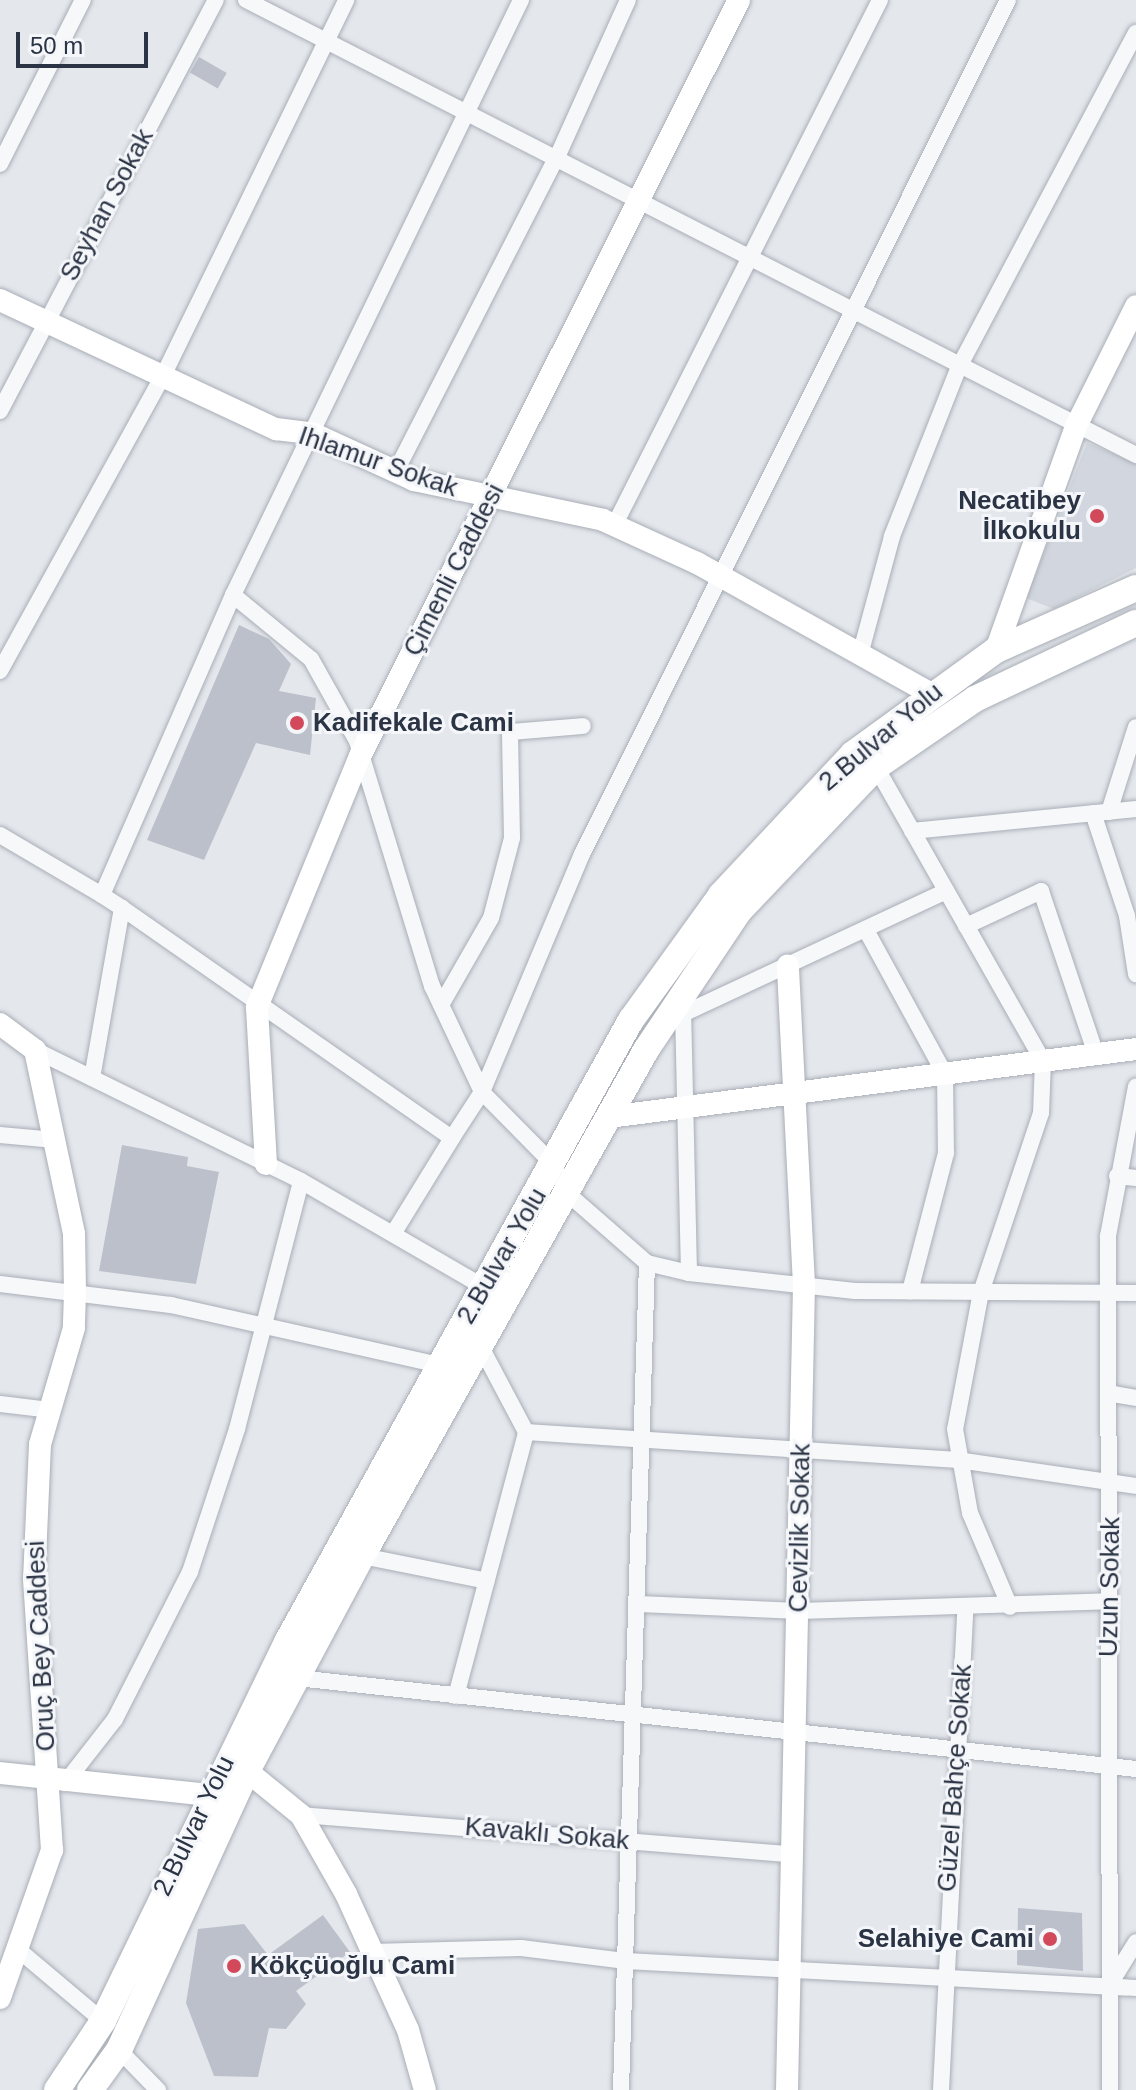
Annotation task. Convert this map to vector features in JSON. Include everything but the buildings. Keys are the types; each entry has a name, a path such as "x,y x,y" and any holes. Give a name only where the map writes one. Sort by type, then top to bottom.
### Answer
{"main road":[{"name":"2.Bulvar Yolu","path":"57,2090 103,2021 208,1795 439,1365 554,1165 631,1020 721,895 853,754 930,693 996,650 1136,588"},
{"name":"2.Bulvar Yolu","path":"90,2090 119,2050 247,1771 362,1556 609,1117 739,911 876,767 975,699 1136,623"}],"street":[{"path":"0,164 83,0"},
{"name":"Seyhan Sokak","path":"0,411 216,0"},
{"path":"246,0 640,196 959,367 1136,455"},
{"path":"0,671 163,376 346,0"},
{"path":"102,895 233,595 314,434 521,0"},
{"path":"395,473 558,155 628,0"},
{"name":"Çimenli Caddesi","path":"266,1164 257,1007 361,754 739,0"},
{"path":"614,526 880,0"},
{"path":"393,1234 482,1092 582,854 725,579 1008,0"},
{"path":"860,655 892,536 959,367 1136,33"},
{"name":"Ihlamur Sokak","path":"0,300 276,429 314,434 395,473 490,499 614,526 725,579 930,693"},
{"path":"996,650 1076,426 1136,306"},
{"path":"233,595 311,659 361,754 441,1005 482,1092 554,1165 567,1193 647,1263 689,1273 804,1285 910,1291 1136,1293"},
{"path":"441,1005 491,918 512,838 510,732 583,726"},
{"path":"1136,727 1101,813 1127,916 1136,974"},
{"path":"876,767 1043,1061 1041,1113 981,1292 955,1429 958,1460 970,1513 1010,1607"},
{"path":"912,831 1136,809"},
{"path":"0,835 122,908 257,1007 452,1138"},
{"path":"689,1273 684,1107 673,1018 946,891"},
{"path":"966,926 1041,891 1096,1054"},
{"path":"92,1078 122,908"},
{"path":"866,930 945,1074 946,1153 910,1291"},
{"name":"Cevizlik Sokak","path":"787,2090 798,1734 804,1285 799,1092 788,965"},
{"path":"0,1024 35,1050 301,1181 484,1287"},
{"path":"609,1117 1136,1049"},
{"name":"Oruç Bey Caddesi","path":"1,1994 21,1952 52,1850 56,1783 34,1579 40,1444 74,1328 74,1234 35,1050"},
{"name":"Uzun Sokak","path":"1110,2090 1109,1601 1113,1394 1108,1236 1136,1087"},
{"path":"0,1135 55,1140"},
{"path":"1117,1176 1136,1178"},
{"path":"56,1783 115,1719 190,1572 264,1325 301,1181"},
{"path":"621,2090 636,1717 647,1263"},
{"path":"0,1284 75,1293 264,1325 439,1365"},
{"path":"456,1696 526,1432 480,1345"},
{"path":"1113,1394 1136,1398"},
{"path":"0,1404 50,1410"},
{"path":"526,1432 644,1444 802,1448 958,1460 1136,1486"},
{"path":"362,1556 487,1581"},
{"path":"639,1604 799,1611 965,1609 1109,1601"},
{"name":"Güzel Bahçe Sokak","path":"941,2090 941,1978 960,1751 965,1609"},
{"path":"297,1678 1136,1769"},
{"path":"247,1771 301,1815 372,1952 408,2030 425,2090"},
{"path":"0,1773 56,1783 208,1795"},
{"name":"Kavaklı Sokak","path":"301,1815 794,1855"},
{"path":"1110,1986 1136,1942"},
{"path":"372,1952 521,1948 626,1961 1136,1988"},
{"path":"21,1952 103,2021"},
{"path":"119,2050 158,2090"}],"shaded area":[{"name":"Necatibey İlkokulu","path":"1087,443 1136,463 1136,568 1054,609 1026,598"}],"place":[{"name":"Necatibey İlkokulu","path":"1097,516"},
{"name":"Kadifekale Cami","path":"297,723"},
{"name":"Selahiye Cami","path":"1050,1939"},
{"name":"Kökçüoğlu Cami","path":"234,1966"}]}
